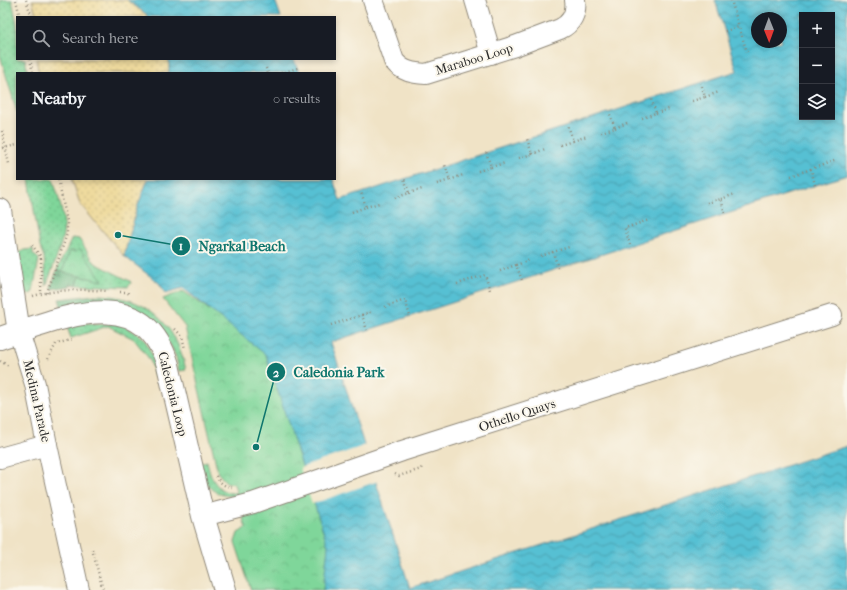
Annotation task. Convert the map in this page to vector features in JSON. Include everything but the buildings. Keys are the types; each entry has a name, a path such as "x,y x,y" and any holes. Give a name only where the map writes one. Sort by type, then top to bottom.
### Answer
{"street":[{"name":"Maraboo Loop","path":"373,0 394,61 398,66 405,70 414,73 426,74 515,46 566,26 571,21 574,14 575,0"},
{"path":"475,0 491,54"},
{"name":"Medina Parade","path":"0,210 10,335 35,384 79,590"},
{"name":"Caledonia Loop","path":"10,335 71,315 101,311 125,315 136,320 154,336 164,352 168,364 203,516 225,590"},
{"name":"Othello Quays","path":"203,516 253,503 402,451 832,315"},
{"path":"0,458 47,444"}],"path":[{"path":"16,0 20,16"},
{"path":"26,0 32,16"},
{"path":"731,0 746,52"},
{"path":"725,31 739,27"},
{"path":"30,60 33,72"},
{"path":"266,68 268,72"},
{"path":"284,72 298,68"},
{"path":"701,82 705,97"},
{"path":"692,101 719,92"},
{"path":"651,99 656,113"},
{"path":"642,118 669,109"},
{"path":"609,112 615,128"},
{"path":"601,132 627,123"},
{"path":"568,125 573,141"},
{"path":"2,131 4,148 9,164"},
{"path":"560,145 587,136"},
{"path":"527,139 532,154"},
{"path":"4,148 16,145"},
{"path":"519,158 545,149"},
{"path":"486,152 491,167"},
{"path":"791,176 837,160"},
{"path":"478,171 505,163"},
{"path":"445,165 450,180"},
{"path":"810,169 815,185"},
{"path":"436,184 463,175"},
{"path":"404,178 409,193"},
{"path":"30,296 47,292 67,234 67,221 58,180"},
{"path":"396,198 422,189"},
{"path":"361,192 366,207"},
{"path":"707,203 735,194"},
{"path":"720,199 725,214"},
{"path":"352,212 379,203"},
{"path":"630,245 625,228 649,220"},
{"path":"32,245 41,257 41,294"},
{"path":"541,256 570,247"},
{"path":"553,252 558,268"},
{"path":"500,271 530,260"},
{"path":"516,265 522,280"},
{"path":"457,284 485,275 490,290"},
{"path":"385,307 405,300 410,316"},
{"path":"330,325 373,311"},
{"path":"362,314 367,330"},
{"path":"50,365 48,359 56,344 76,338"},
{"path":"91,546 103,590"}],"green space":[{"path":"0,0 12,0 16,19 16,60 25,60 28,72 16,72 16,109 0,55"},
{"path":"29,180 53,180 64,227 62,241 46,286 44,257 40,247"},
{"path":"72,238 79,239 95,263 130,281 131,283 128,287 77,285 80,276 103,281 76,252 70,251 62,272 57,270"},
{"path":"33,249 33,254 39,259 33,291 32,293 26,295 22,286 17,254 24,250"},
{"path":"80,249 103,281 62,272 70,251 76,252"},
{"path":"57,270 80,276 77,285 52,289 51,287"},
{"path":"183,291 269,352 333,547 326,590 251,590 235,542 238,533 246,528 234,484 226,482 218,473 185,327 163,299"},
{"path":"95,295 113,296 129,300 156,314 175,338 186,370 179,371 176,357 170,344 95,302"},
{"path":"95,295 95,302 62,309 59,299"},
{"path":"83,323 122,324 144,338 162,376 155,377 150,360 134,339 108,326 71,338 67,327"},
{"path":"207,461 214,482 217,486 226,492 241,492 247,494 229,496 213,490 205,481 200,463"}],"sand":[{"path":"32,0 127,0 147,16 37,16"},
{"path":"36,60 169,60 169,72 39,72"},
{"path":"72,180 148,180 137,208 124,256 80,204"}],"water":[{"path":"127,0 275,0 281,16 147,16"},
{"path":"715,0 847,0 847,175 331,342 410,588 847,446 847,590 323,590 328,546 266,355 183,288 166,293 159,283 124,256 137,208 148,180 333,180 340,200 737,71"},
{"path":"169,60 294,60 299,72 169,72"}],"pier":[{"path":"366,445 378,481 312,504 300,468"}],"place":[{"name":"Ngarkal Beach","path":"118,235"},
{"name":"Caledonia Park","path":"256,447"}]}
